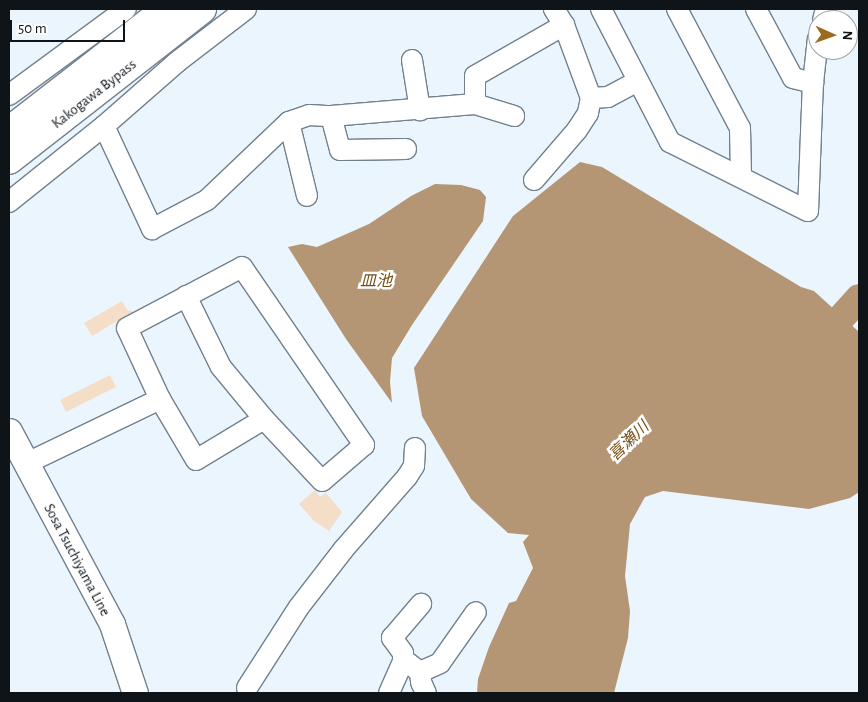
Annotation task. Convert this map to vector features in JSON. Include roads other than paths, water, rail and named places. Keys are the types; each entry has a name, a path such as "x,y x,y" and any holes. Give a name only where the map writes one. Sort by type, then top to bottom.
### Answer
{"highway":[{"name":"Kakogawa Bypass","path":"9,132 166,9"},
{"name":"Kakogawa Bypass","path":"9,160 202,9"}],"main road":[{"name":"Sosa Tsuchiyama Line","path":"9,431 112,624 135,693"}],"street":[{"path":"12,85 126,9"},
{"path":"9,202 104,126 177,62 246,9"},
{"path":"601,9 670,142 808,211 816,60"},
{"path":"677,9 740,128 741,176"},
{"path":"756,9 792,78 814,83"},
{"path":"475,104 475,76 559,17 591,98 588,113 577,130 534,180"},
{"path":"412,60 420,110"},
{"path":"591,98 608,97 638,81"},
{"path":"104,126 152,229 207,200 289,122 310,115 331,116 475,104 514,116"},
{"path":"331,116 340,150 406,148"},
{"path":"289,122 307,196"},
{"path":"186,296 221,367 264,419 322,481 364,445 242,267 186,296 127,328 160,399 196,460 264,419"},
{"path":"26,464 160,399"},
{"path":"246,691 299,606 343,550 414,466 415,448"},
{"path":"421,604 392,638 421,682 426,693"},
{"path":"389,693 411,667 440,663 476,612"}],"water":[{"path":"580,162 602,167 801,287 814,291 859,332 859,492 850,498 809,509 663,491 645,497 630,524 625,576 630,611 628,638 614,693 477,693 478,679 489,647 509,603 516,601 533,568 523,542 529,535 508,533 471,499 422,416 414,368 513,216"},
{"name":"皿池","path":"435,184 461,185 480,190 486,197 483,221 412,325 392,358 390,382 392,403 346,339 288,247 302,244 317,247 369,224 411,196"}],"waterway":[{"name":"喜瀬川","path":"812,335 832,328 859,298"}]}
